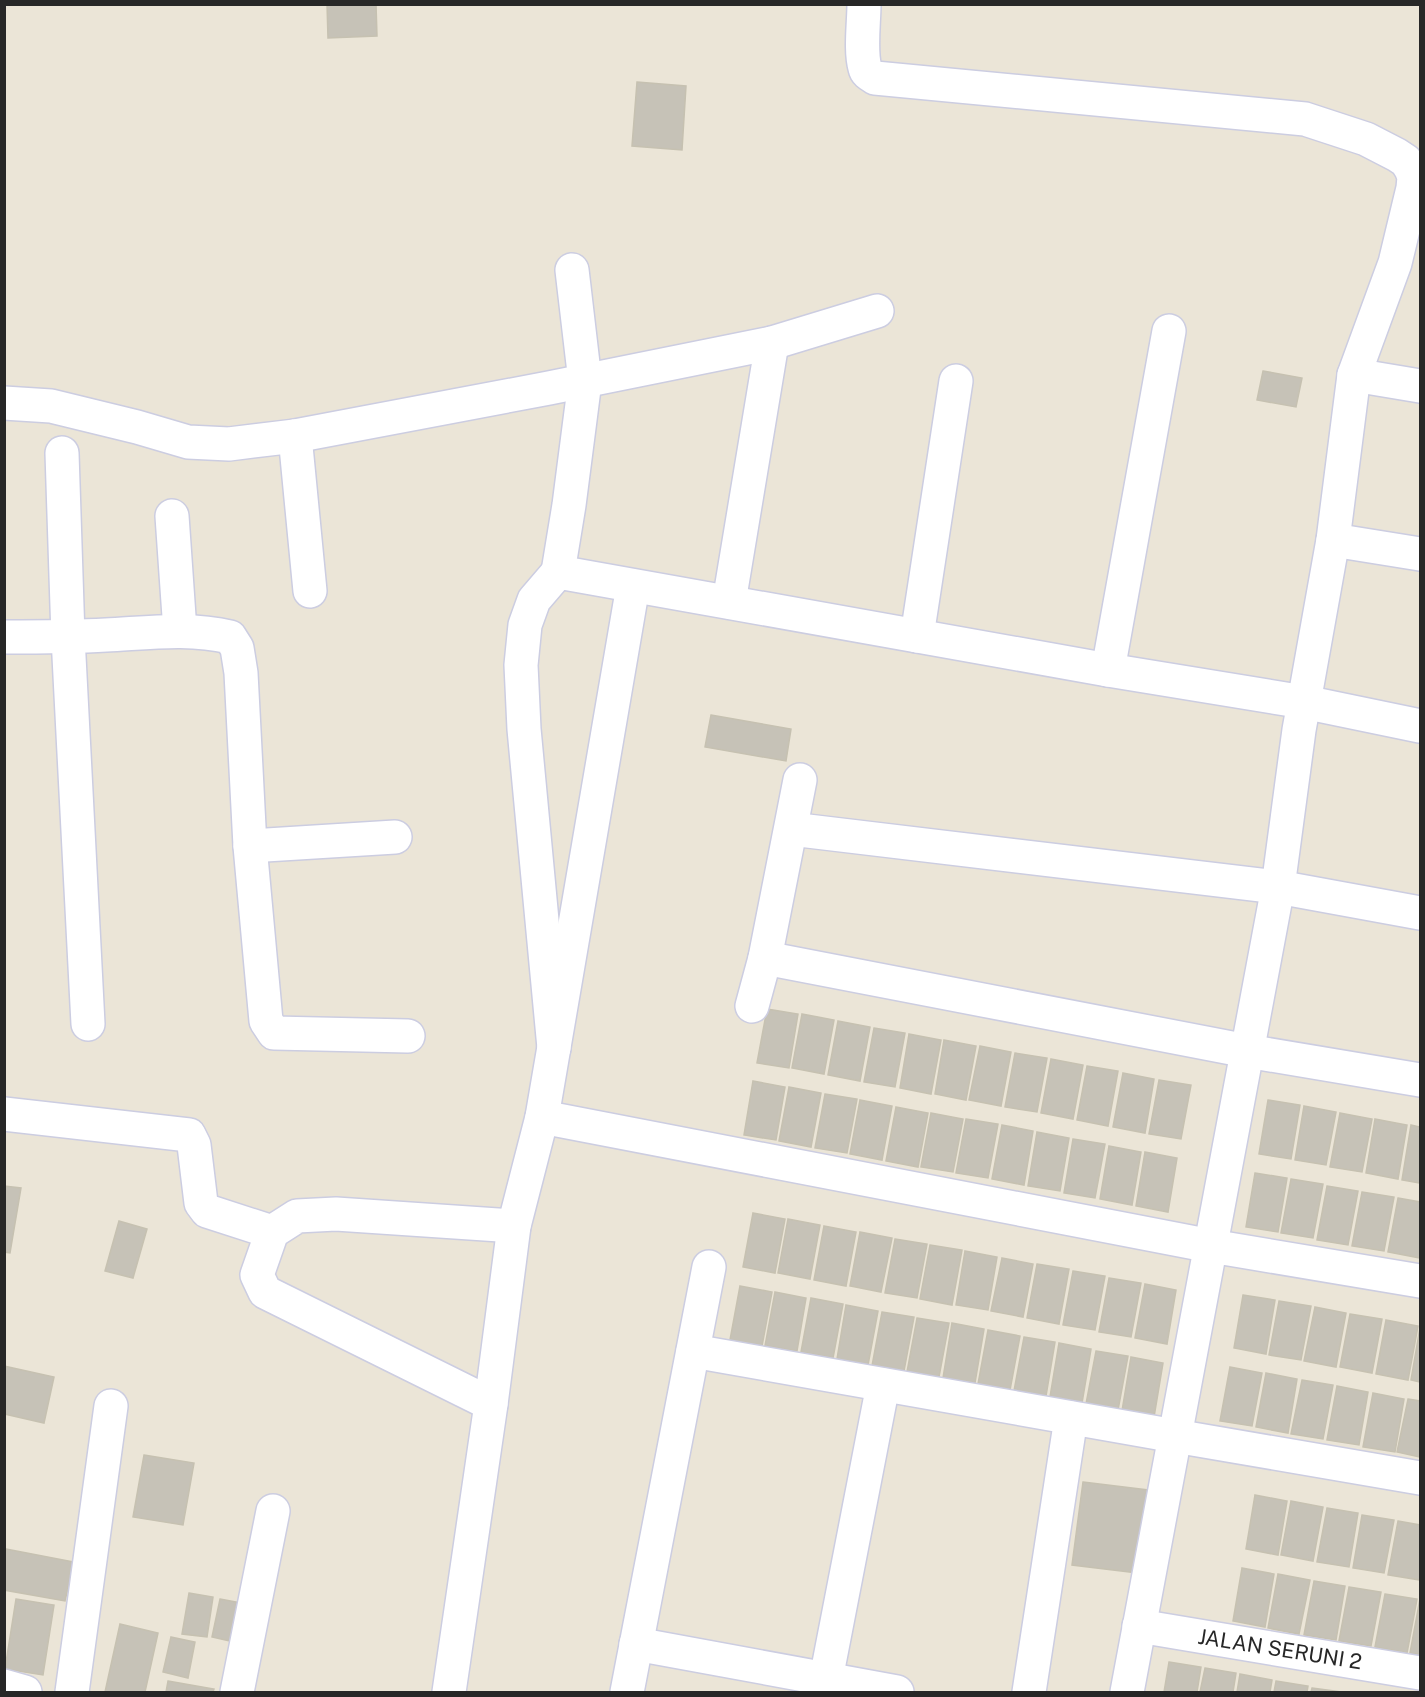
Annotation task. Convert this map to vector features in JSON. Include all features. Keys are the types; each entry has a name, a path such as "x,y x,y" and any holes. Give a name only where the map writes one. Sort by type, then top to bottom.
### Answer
{"street":[{"path":"864,4 865,68 868,74 875,78 1305,119 1366,139 1406,161 1414,177 1395,263 1354,375 1333,540 1304,702 1278,887 1127,1692"},
{"path":"554,1048 524,729 521,665 525,625 534,600 558,572 569,505 585,381 572,270"},
{"path":"4,403 51,406 188,442 229,444 295,436 772,344 877,311"},
{"path":"1108,670 1169,332"},
{"path":"729,602 772,344"},
{"path":"1354,375 1420,386"},
{"path":"917,636 956,381"},
{"path":"295,436 310,591"},
{"path":"62,453 68,637 88,1024"},
{"path":"172,516 180,631"},
{"path":"1333,540 1420,554"},
{"path":"558,572 1108,670 1304,702 1420,726"},
{"path":"449,1692 491,1404 514,1226 542,1117 633,586"},
{"path":"4,637 68,637 180,631 230,638 237,648 241,674 250,846 266,1021 274,1032 408,1036"},
{"path":"752,1006 765,958 800,780"},
{"path":"791,829 1278,887 1420,913"},
{"path":"250,846 395,837"},
{"path":"765,958 1247,1051 1420,1080"},
{"path":"4,1114 189,1135 194,1145 201,1203 207,1211 272,1232"},
{"path":"542,1117 1211,1246 1420,1281"},
{"path":"491,1404 265,1292 256,1275 272,1232 297,1216 336,1214 514,1226"},
{"path":"627,1692 709,1267"},
{"path":"693,1351 1420,1478"},
{"path":"826,1679 882,1385"},
{"path":"72,1692 111,1406"},
{"path":"1029,1692 1071,1418"},
{"path":"237,1692 273,1510"},
{"name":"JALAN SERUNI 2","path":"1139,1626 1420,1672"},
{"path":"636,1644 897,1692"},
{"path":"4,1686 25,1692"}],"building":[{"path":"327,4 376,4 377,36 328,38"},
{"path":"637,82 686,86 682,150 632,146"},
{"path":"1263,371 1302,378 1296,407 1257,400"},
{"path":"711,715 791,729 786,761 705,747"},
{"path":"767,1009 798,1014 789,1068 757,1063"},
{"path":"802,1014 834,1020 824,1074 792,1068"},
{"path":"838,1021 870,1027 860,1081 828,1075"},
{"path":"874,1028 905,1033 895,1087 864,1082"},
{"path":"909,1034 941,1040 931,1094 900,1088"},
{"path":"944,1040 976,1046 966,1100 935,1094"},
{"path":"980,1046 1011,1052 1001,1106 969,1100"},
{"path":"1015,1053 1047,1058 1037,1112 1005,1107"},
{"path":"1051,1059 1083,1065 1073,1119 1041,1113"},
{"path":"1087,1066 1118,1071 1108,1126 1077,1120"},
{"path":"1123,1073 1154,1079 1145,1133 1113,1127"},
{"path":"1159,1080 1191,1085 1181,1139 1149,1134"},
{"path":"753,1081 785,1087 776,1140 744,1135"},
{"path":"789,1087 821,1093 811,1147 779,1141"},
{"path":"825,1094 857,1099 847,1153 815,1148"},
{"path":"860,1100 892,1106 882,1160 850,1154"},
{"path":"1268,1100 1300,1105 1291,1159 1259,1154"},
{"path":"1304,1106 1336,1112 1326,1165 1295,1160"},
{"path":"896,1107 928,1113 918,1167 886,1161"},
{"path":"931,1113 963,1119 953,1172 921,1167"},
{"path":"1340,1113 1372,1119 1362,1172 1330,1167"},
{"path":"966,1119 998,1124 988,1178 956,1173"},
{"path":"1375,1119 1407,1125 1398,1179 1366,1173"},
{"path":"1002,1125 1033,1131 1024,1185 992,1179"},
{"path":"1411,1125 1420,1127 1420,1183 1402,1180"},
{"path":"1037,1132 1069,1138 1060,1191 1028,1186"},
{"path":"1073,1139 1105,1144 1095,1198 1064,1193"},
{"path":"1109,1146 1141,1152 1132,1205 1100,1199"},
{"path":"1145,1152 1177,1158 1168,1212 1136,1206"},
{"path":"1255,1173 1287,1178 1278,1232 1246,1227"},
{"path":"1291,1179 1323,1184 1313,1238 1281,1233"},
{"path":"4,1186 21,1188 10,1253 4,1252"},
{"path":"1327,1186 1358,1191 1348,1245 1317,1240"},
{"path":"1362,1192 1394,1197 1384,1251 1352,1246"},
{"path":"1398,1198 1420,1202 1420,1258 1388,1252"},
{"path":"753,1213 785,1219 775,1273 743,1267"},
{"path":"788,1219 820,1225 810,1279 778,1273"},
{"path":"119,1221 147,1229 133,1278 105,1271"},
{"path":"824,1226 856,1232 846,1286 814,1280"},
{"path":"860,1232 892,1238 881,1292 850,1286"},
{"path":"895,1239 927,1244 917,1298 885,1293"},
{"path":"930,1245 962,1250 952,1305 920,1299"},
{"path":"965,1251 997,1257 988,1310 956,1305"},
{"path":"1002,1258 1033,1264 1023,1317 991,1311"},
{"path":"1037,1264 1069,1269 1059,1324 1027,1318"},
{"path":"1073,1271 1105,1276 1095,1330 1063,1325"},
{"path":"1109,1278 1141,1283 1131,1337 1099,1332"},
{"path":"1145,1284 1176,1290 1167,1344 1135,1338"},
{"path":"740,1286 772,1292 762,1346 730,1340"},
{"path":"775,1292 806,1298 797,1351 765,1346"},
{"path":"1243,1295 1275,1300 1266,1354 1234,1348"},
{"path":"811,1298 843,1304 833,1358 801,1352"},
{"path":"1279,1301 1311,1306 1301,1360 1269,1355"},
{"path":"846,1305 878,1311 868,1365 837,1359"},
{"path":"1315,1307 1346,1313 1336,1367 1304,1361"},
{"path":"882,1312 914,1317 904,1371 872,1366"},
{"path":"1350,1314 1382,1319 1372,1373 1340,1367"},
{"path":"917,1318 949,1323 939,1377 907,1372"},
{"path":"1386,1320 1418,1326 1408,1380 1376,1374"},
{"path":"952,1323 984,1329 975,1383 943,1378"},
{"path":"1420,1328 1420,1382 1411,1380"},
{"path":"988,1330 1020,1336 1010,1390 978,1384"},
{"path":"1024,1337 1055,1342 1046,1396 1014,1391"},
{"path":"1059,1343 1091,1349 1082,1403 1050,1397"},
{"path":"1096,1351 1128,1356 1118,1410 1086,1404"},
{"path":"1131,1357 1163,1363 1154,1417 1122,1411"},
{"path":"4,1366 54,1377 44,1423 4,1414"},
{"path":"1230,1367 1262,1373 1252,1426 1220,1421"},
{"path":"1266,1373 1297,1379 1288,1433 1256,1427"},
{"path":"1302,1380 1333,1385 1323,1439 1291,1434"},
{"path":"1337,1386 1368,1392 1359,1445 1327,1440"},
{"path":"1373,1393 1404,1399 1395,1452 1363,1447"},
{"path":"1408,1399 1420,1401 1420,1457 1397,1452"},
{"path":"144,1455 194,1463 183,1525 133,1517"},
{"path":"1083,1482 1148,1490 1137,1573 1072,1565"},
{"path":"1255,1495 1287,1501 1278,1555 1246,1549"},
{"path":"1291,1501 1323,1507 1313,1561 1281,1555"},
{"path":"1327,1508 1358,1513 1349,1567 1317,1562"},
{"path":"1362,1515 1394,1520 1384,1573 1353,1568"},
{"path":"1398,1521 1420,1525 1420,1580 1388,1575"},
{"path":"6,1549 74,1562 65,1601 4,1590"},
{"path":"1242,1568 1274,1574 1265,1627 1233,1621"},
{"path":"1278,1574 1310,1580 1299,1634 1268,1628"},
{"path":"1314,1581 1345,1586 1336,1640 1304,1635"},
{"path":"1349,1587 1381,1592 1371,1646 1339,1641"},
{"path":"189,1593 213,1597 207,1637 182,1634"},
{"path":"1385,1594 1417,1599 1407,1653 1375,1647"},
{"path":"16,1599 54,1605 43,1675 5,1669"},
{"path":"220,1599 247,1604 239,1643 212,1637"},
{"path":"1420,1599 1420,1655 1410,1653"},
{"path":"120,1624 158,1633 145,1692 105,1692"},
{"path":"171,1637 195,1642 188,1678 163,1672"},
{"path":"1169,1662 1201,1667 1197,1692 1164,1692"},
{"path":"1205,1668 1236,1673 1233,1692 1200,1692"},
{"path":"1240,1674 1272,1680 1270,1692 1237,1692"},
{"path":"168,1681 214,1689 213,1692 166,1692"},
{"path":"1276,1681 1308,1686 1307,1692 1274,1692"},
{"path":"1312,1688 1342,1692 1311,1692"}]}
